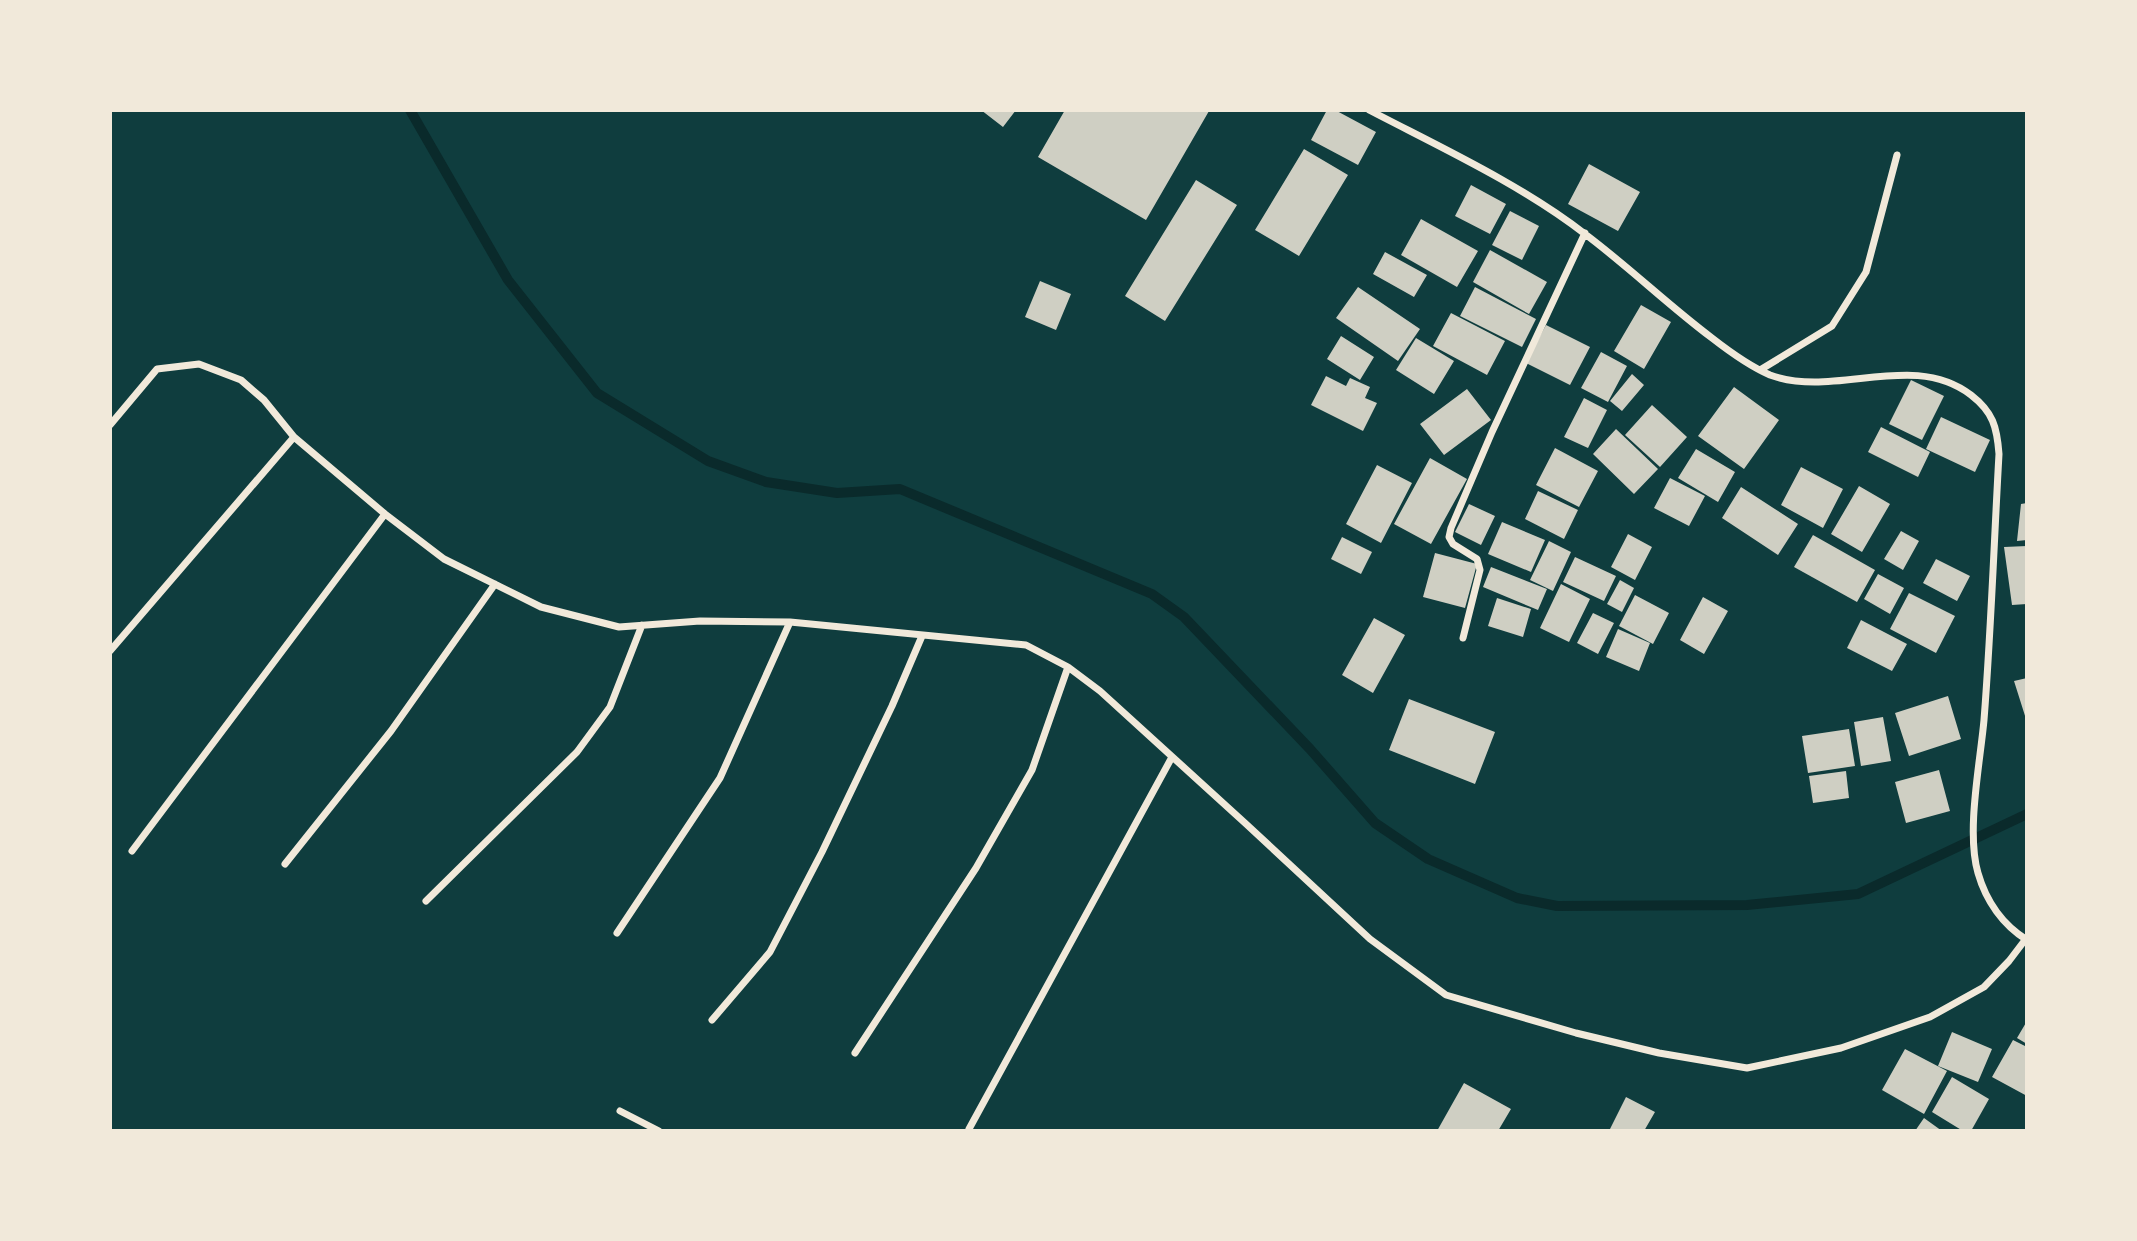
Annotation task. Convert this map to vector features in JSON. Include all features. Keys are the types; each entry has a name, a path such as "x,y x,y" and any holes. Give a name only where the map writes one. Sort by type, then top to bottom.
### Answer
{"street":[{"path":"110,425 157,369 199,364 241,380 264,400 294,437 385,514 444,559 541,607 619,627 700,621 790,622 1026,645 1068,667 1100,691 1370,939 1446,995 1576,1033 1659,1053 1747,1068 1840,1048 1930,1017 1984,987 2026,940 2006,924 1989,901 1978,872 1973,828 1984,718 1999,454 1998,431 1985,406 1962,388 1937,377 1914,374 1835,382 1798,382 1760,370 1739,359 1692,324 1585,233 1546,206 1369,110"},
{"path":"1760,370 1832,326 1866,272 1897,155"},
{"path":"1462,638 1480,570 1477,559 1453,544 1449,537 1451,528 1492,432 1585,233"},
{"path":"110,651 294,437"},
{"path":"132,850 385,514"},
{"path":"285,864 391,731 495,584"},
{"path":"617,933 720,778 790,622"},
{"path":"426,901 577,752 610,706 642,625"},
{"path":"712,1020 770,952 822,852 892,706 922,636"},
{"path":"855,1053 976,868 1032,770 1068,667"},
{"path":"969,1129 1171,757"},
{"path":"620,1111 659,1131"}],"building":[{"path":"981,110 1016,110 1003,127"},
{"path":"1065,110 1209,111 1146,220 1038,157"},
{"path":"1327,110 1335,110 1376,132 1358,165 1311,140"},
{"path":"1304,149 1348,175 1299,256 1255,230"},
{"path":"1589,164 1640,192 1618,231 1568,204"},
{"path":"1196,180 1237,205 1165,321 1125,296"},
{"path":"1471,185 1506,204 1490,234 1455,216"},
{"path":"1510,211 1539,226 1522,260 1492,245"},
{"path":"1421,219 1478,251 1457,287 1401,255"},
{"path":"1490,250 1547,282 1529,314 1473,282"},
{"path":"1385,252 1427,275 1414,297 1373,274"},
{"path":"1040,281 1071,294 1056,330 1025,317"},
{"path":"1358,287 1420,329 1398,361 1336,318"},
{"path":"1475,287 1536,319 1522,347 1460,316"},
{"path":"1641,305 1671,322 1644,369 1614,351"},
{"path":"1451,313 1505,341 1487,375 1433,346"},
{"path":"1546,325 1590,347 1570,385 1526,363"},
{"path":"1341,336 1374,357 1360,380 1327,359"},
{"path":"1416,338 1454,361 1434,394 1396,370"},
{"path":"1601,352 1627,366 1608,402 1581,388"},
{"path":"1632,374 1644,385 1622,411 1610,401"},
{"path":"1326,376 1346,386 1350,378 1370,387 1365,398 1377,403 1363,431 1311,405"},
{"path":"1911,380 1944,396 1922,440 1889,424"},
{"path":"1734,387 1779,420 1744,469 1698,436"},
{"path":"1467,389 1491,420 1444,455 1420,424"},
{"path":"1584,398 1607,410 1588,448 1564,437"},
{"path":"1652,405 1687,437 1660,467 1625,435"},
{"path":"1941,417 1990,440 1975,472 1926,449"},
{"path":"1881,427 1930,452 1918,477 1868,452"},
{"path":"1616,429 1658,469 1634,494 1593,454"},
{"path":"1555,448 1598,471 1579,507 1536,485"},
{"path":"1696,449 1735,472 1718,502 1678,478"},
{"path":"1430,458 1467,479 1431,544 1394,524"},
{"path":"1377,465 1412,483 1381,543 1346,524"},
{"path":"1801,467 1843,489 1823,528 1781,505"},
{"path":"1670,478 1705,496 1689,526 1654,508"},
{"path":"1859,486 1890,504 1862,552 1831,534"},
{"path":"1741,487 1798,524 1778,555 1722,518"},
{"path":"1538,491 1578,510 1564,539 1525,519"},
{"path":"2027,503 2027,540 2017,541 2021,504"},
{"path":"1469,504 1495,516 1481,545 1455,532"},
{"path":"1502,522 1545,540 1531,572 1488,554"},
{"path":"1901,531 1919,541 1903,570 1884,559"},
{"path":"1628,534 1652,547 1635,580 1611,567"},
{"path":"1813,535 1875,570 1857,602 1794,567"},
{"path":"1342,537 1372,552 1361,574 1331,559"},
{"path":"1549,541 1571,552 1553,591 1530,580"},
{"path":"2027,546 2027,604 2012,605 2004,547"},
{"path":"1435,553 1477,564 1465,608 1423,597"},
{"path":"1575,557 1616,576 1604,601 1563,582"},
{"path":"1936,559 1970,576 1957,601 1923,583"},
{"path":"1491,567 1547,589 1538,610 1483,587"},
{"path":"1878,574 1904,588 1890,614 1864,599"},
{"path":"1620,580 1634,588 1622,612 1607,604"},
{"path":"1561,584 1590,599 1569,642 1540,628"},
{"path":"1909,593 1955,616 1936,653 1890,629"},
{"path":"1635,595 1669,613 1653,644 1619,626"},
{"path":"1703,597 1728,611 1704,654 1680,640"},
{"path":"1497,598 1531,609 1523,637 1488,626"},
{"path":"1593,613 1614,623 1598,654 1577,643"},
{"path":"1374,618 1405,635 1373,693 1342,675"},
{"path":"1861,620 1907,644 1892,671 1847,648"},
{"path":"1618,629 1650,643 1639,671 1606,657"},
{"path":"2027,678 2027,719 2026,719 2014,681"},
{"path":"1948,696 1961,739 1909,756 1895,713"},
{"path":"1409,699 1495,732 1475,784 1389,750"},
{"path":"1883,717 1891,761 1861,766 1854,722"},
{"path":"1849,729 1855,766 1808,773 1802,736"},
{"path":"1939,770 1950,811 1906,823 1895,782"},
{"path":"1846,771 1849,798 1813,803 1809,776"},
{"path":"2027,1021 2027,1044 2017,1038"},
{"path":"1952,1032 1992,1049 1978,1082 1938,1066"},
{"path":"2013,1040 2027,1047 2027,1096 1992,1077"},
{"path":"1905,1049 1947,1071 1924,1114 1882,1090"},
{"path":"1952,1077 1989,1099 1971,1131 1963,1131 1932,1112"},
{"path":"1464,1083 1511,1109 1498,1131 1437,1131"},
{"path":"1626,1097 1655,1112 1644,1131 1609,1131"},
{"path":"1924,1118 1942,1131 1915,1131"}],"waterway":[{"path":"410,110 508,280 597,393 708,461 766,482 837,493 900,489 1152,594 1184,617 1310,749 1375,823 1428,859 1517,898 1557,906 1747,905 1858,894 2027,814"}]}
